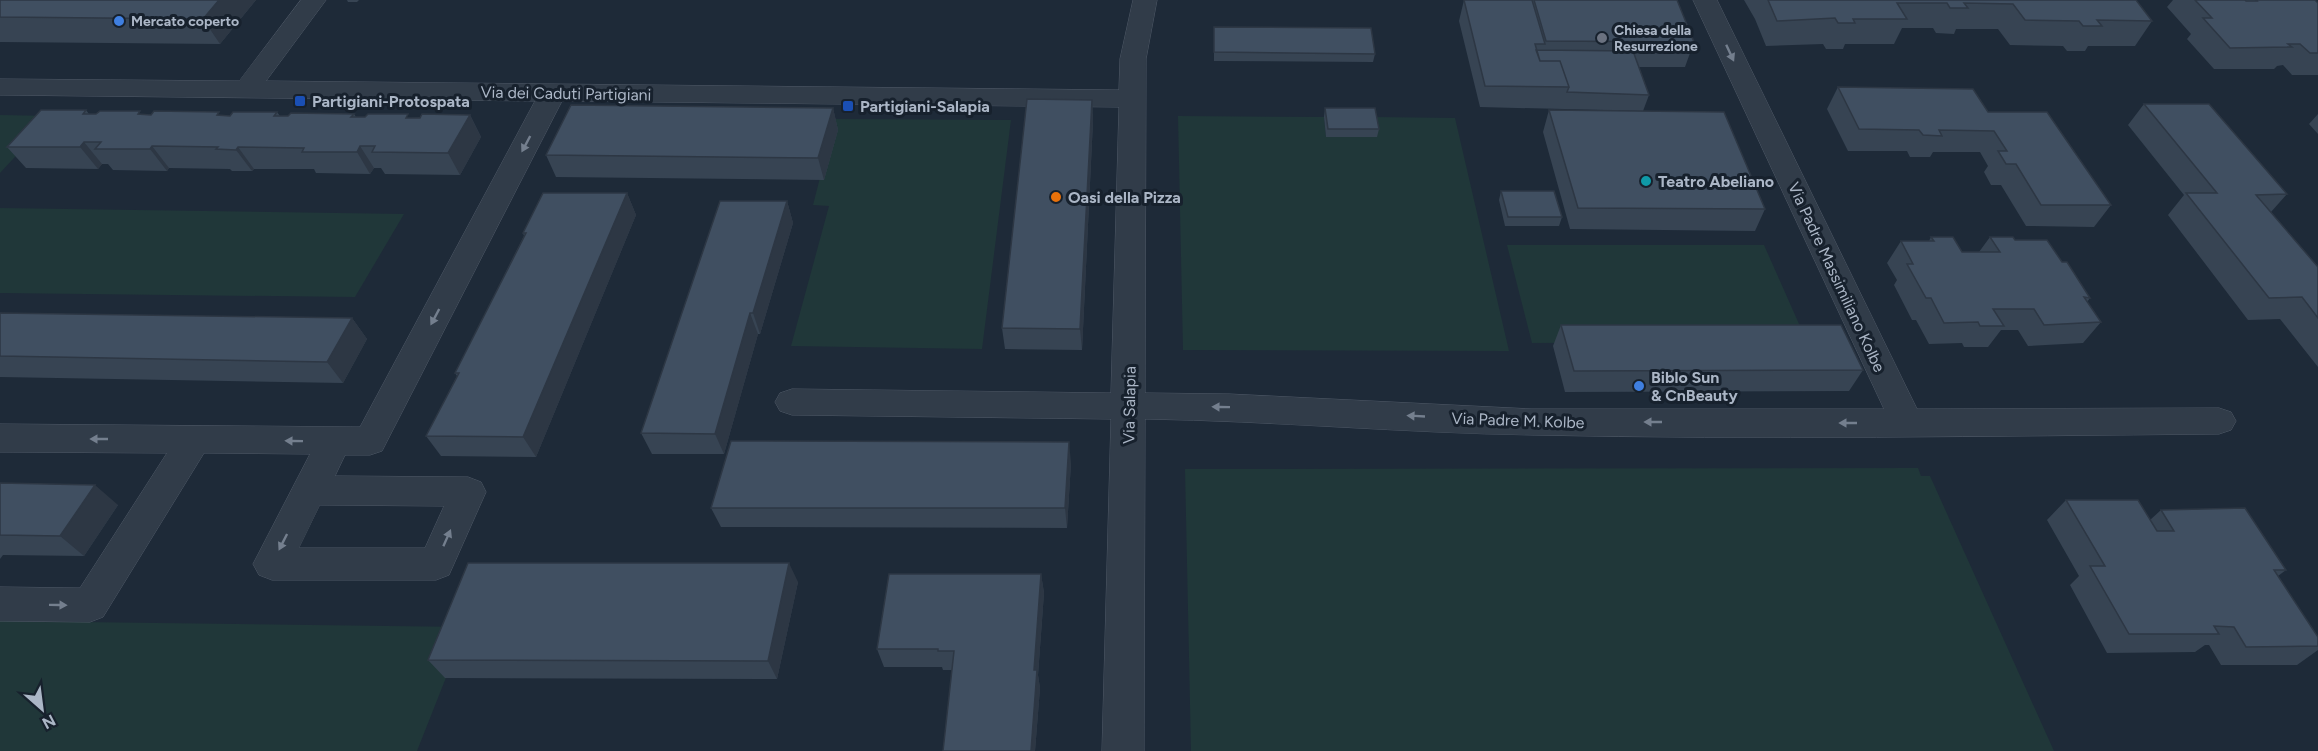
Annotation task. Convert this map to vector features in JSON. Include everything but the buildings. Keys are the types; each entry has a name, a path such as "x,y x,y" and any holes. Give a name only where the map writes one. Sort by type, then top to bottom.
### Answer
{"street":[{"path":"246,90 315,0"},
{"name":"Via Salapia","path":"1120,0 1133,59"},
{"name":"Via Salapia","path":"1124,751 1133,59 1145,0"},
{"name":"Via Padre Massimiliano Kolbe","path":"1705,0 1906,423"},
{"name":"Via dei Caduti Partigiani","path":"0,87 1133,99"},
{"path":"0,438 370,441 553,92"},
{"name":"Via Padre M. Kolbe","path":"792,402 1229,406 1532,422 2219,421"},
{"path":"0,604 90,605 195,440"},
{"path":"310,490 468,492 436,564 272,564 334,442"}],"green space":[{"path":"0,115 53,116 0,173"},
{"path":"1178,116 1324,117 1326,137 1374,117 1455,118 1509,351 1183,350"},
{"path":"835,119 1011,120 982,349 791,346 829,206 813,205"},
{"path":"0,208 404,214 355,297 0,293"},
{"path":"1507,245 1764,245 1807,342 1532,343"},
{"path":"1918,468 1921,476 1930,476 2054,751 1191,751 1185,469"},
{"path":"0,621 466,627 417,751 0,751"}],"place":[{"name":"Mercato coperto","path":"119,21"},
{"name":"Chiesa della Resurrezione","path":"1602,38"},
{"name":"Partigiani-Protospata","path":"300,101"},
{"name":"Partigiani-Salapia","path":"848,106"},
{"name":"Teatro Abeliano","path":"1646,181"},
{"name":"Oasi della Pizza","path":"1056,197"},
{"name":"Biblo Sun & CnBeauty","path":"1639,386"}]}
